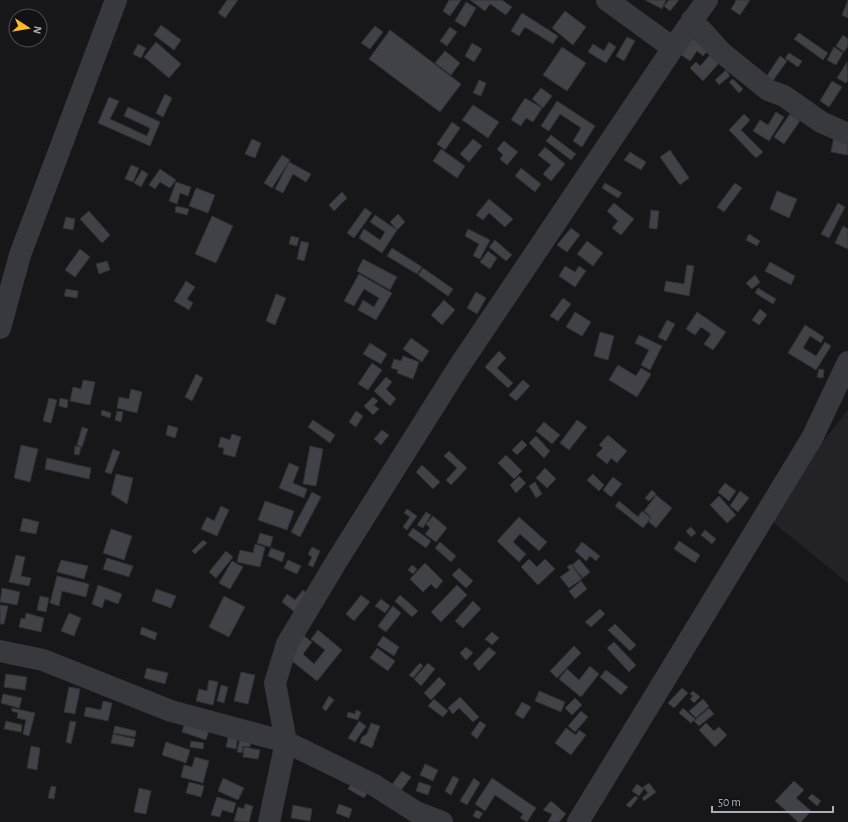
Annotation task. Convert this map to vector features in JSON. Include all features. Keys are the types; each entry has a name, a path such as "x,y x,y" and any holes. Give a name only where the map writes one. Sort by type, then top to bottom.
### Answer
{"street":[{"path":"0,328 20,255 116,0"},
{"path":"607,0 673,48"},
{"path":"269,822 286,742 275,683 287,644 338,559 458,368 673,48 707,0"},
{"path":"692,20 721,52 768,90 784,96 821,122 848,134"},
{"path":"578,822 812,438 848,362"},
{"path":"0,651 43,660 171,711 286,742 374,785 416,812 442,822"}],"shaded area":[{"path":"848,410 848,583 764,515"}],"building":[{"path":"227,0 238,0 225,18 218,13"},
{"path":"449,0 461,0 450,16 443,11"},
{"path":"470,0 502,0 512,7 506,15 490,4 485,11"},
{"path":"645,0 666,0 662,9"},
{"path":"669,0 679,0 670,11 664,6"},
{"path":"735,0 750,0 740,15 731,9 736,1"},
{"path":"848,0 848,18 842,15"},
{"path":"466,2 476,8 465,27 455,21"},
{"path":"565,11 586,27 573,45 552,28"},
{"path":"522,13 558,36 553,44 525,27 519,36 511,31"},
{"path":"161,25 181,40 174,50 154,35"},
{"path":"375,26 383,32 370,49 361,43"},
{"path":"450,27 457,32 447,46 440,41"},
{"path":"390,30 461,84 440,112 369,59"},
{"path":"799,33 828,53 823,60 794,39"},
{"path":"843,35 848,39 848,46 844,52 836,46"},
{"path":"627,37 635,41 624,61 616,56"},
{"path":"692,38 708,50 703,56 697,51 690,61 680,54"},
{"path":"156,42 181,64 169,78 144,57"},
{"path":"609,42 616,47 606,63 588,52 593,44 604,51"},
{"path":"472,43 482,49 474,62 465,56"},
{"path":"138,44 146,48 141,58 133,54"},
{"path":"562,47 586,63 567,91 543,75"},
{"path":"834,47 843,53 836,65 827,60"},
{"path":"445,51 460,63 451,75 435,63"},
{"path":"789,53 802,61 798,67 785,58"},
{"path":"711,54 720,62 703,81 690,68 696,62 700,66"},
{"path":"780,56 787,61 772,82 766,77"},
{"path":"847,62 848,80 846,83 837,78"},
{"path":"726,70 730,76 719,85 715,80"},
{"path":"733,79 743,89 739,93 729,82"},
{"path":"479,80 486,83 481,96 473,93"},
{"path":"832,81 842,87 829,107 820,101"},
{"path":"541,88 552,96 543,108 532,99"},
{"path":"165,94 172,98 163,117 156,113"},
{"path":"109,97 119,101 110,119 147,136 150,128 124,116 128,107 160,122 150,146 98,123"},
{"path":"525,98 542,108 533,122 526,118 521,126 511,120"},
{"path":"557,101 595,126 582,147 573,141 581,128 560,114 549,131 541,126"},
{"path":"473,105 499,122 488,138 462,120"},
{"path":"776,112 784,117 769,141 753,131 760,120 768,125"},
{"path":"744,114 750,120 741,130 763,152 756,158 729,130"},
{"path":"790,114 800,121 784,144 774,137"},
{"path":"452,122 460,128 445,150 437,144"},
{"path":"551,135 576,154 571,160 546,141"},
{"path":"834,137 848,140 848,155 831,152"},
{"path":"252,139 261,143 255,158 245,154"},
{"path":"473,139 482,146 469,162 460,154"},
{"path":"504,141 518,152 507,165 500,159 503,155 497,149"},
{"path":"545,147 565,164 551,181 543,174 551,165 538,155"},
{"path":"441,149 465,166 457,178 433,161"},
{"path":"670,150 689,178 680,185 660,157"},
{"path":"630,152 646,162 641,170 624,160"},
{"path":"282,155 290,160 272,188 264,183"},
{"path":"289,162 311,174 306,182 293,174 283,193 275,189"},
{"path":"131,165 139,168 133,182 125,179"},
{"path":"521,168 541,184 535,192 515,176"},
{"path":"160,169 176,180 170,188 160,182 155,189 149,185"},
{"path":"142,170 148,174 141,187 134,183"},
{"path":"176,182 191,187 188,196 180,193 177,204 169,201"},
{"path":"605,183 622,193 618,198 602,188"},
{"path":"735,183 742,188 724,212 717,207"},
{"path":"196,188 215,195 208,213 189,206"},
{"path":"777,191 797,199 789,218 770,209"},
{"path":"342,192 347,198 334,211 329,205"},
{"path":"489,199 513,219 505,227 489,213 483,220 476,215"},
{"path":"614,203 634,219 621,235 612,228 618,221 607,211"},
{"path":"838,203 845,207 829,238 821,234"},
{"path":"176,206 189,209 187,215 175,212"},
{"path":"365,208 372,213 354,238 347,233"},
{"path":"651,210 659,211 657,229 649,228"},
{"path":"89,211 110,235 102,243 80,219"},
{"path":"398,214 405,222 397,230 390,222"},
{"path":"375,215 397,230 382,253 359,238 364,229 380,240 385,232 370,222"},
{"path":"212,216 233,226 216,263 195,254"},
{"path":"66,217 75,219 73,230 63,228"},
{"path":"843,226 848,229 848,249 835,243"},
{"path":"571,228 580,235 567,252 557,245"},
{"path":"468,229 490,240 480,259 473,256 479,244 465,236"},
{"path":"749,234 760,241 757,246 746,240"},
{"path":"291,236 299,238 297,246 289,244"},
{"path":"495,240 512,255 506,261 489,247"},
{"path":"301,241 309,243 304,261 297,259"},
{"path":"587,241 603,253 593,266 577,254"},
{"path":"392,248 422,267 417,274 387,256"},
{"path":"80,249 90,257 75,277 65,270"},
{"path":"488,251 497,258 490,269 480,262"},
{"path":"363,259 397,277 390,290 357,271"},
{"path":"107,261 110,270 99,274 96,264"},
{"path":"770,262 795,276 791,285 765,271"},
{"path":"687,265 694,266 689,296 664,291 666,281 684,284"},
{"path":"565,266 575,272 579,266 586,271 575,287 559,276"},
{"path":"423,268 453,289 448,296 418,275"},
{"path":"359,274 392,293 376,320 358,310 363,300 374,307 379,298 364,289 354,306 344,301"},
{"path":"755,275 760,282 752,289 746,283"},
{"path":"186,281 195,287 187,299 193,303 189,310 174,301"},
{"path":"758,288 776,299 773,304 755,293"},
{"path":"66,289 78,291 77,298 64,296"},
{"path":"476,292 486,298 477,314 467,308"},
{"path":"276,294 286,298 275,325 266,321"},
{"path":"563,298 571,304 558,321 550,316"},
{"path":"444,300 455,310 442,325 431,315"},
{"path":"760,309 767,315 759,325 752,320"},
{"path":"575,312 591,322 582,336 566,327"},
{"path":"697,312 726,332 713,350 704,344 711,334 701,327 695,335 686,329"},
{"path":"667,320 675,324 666,341 658,337"},
{"path":"805,325 824,337 821,343 810,336 803,348 816,356 825,342 831,346 816,370 788,353"},
{"path":"600,332 614,336 608,360 594,356"},
{"path":"639,335 662,346 650,370 641,365 649,350 635,343"},
{"path":"411,338 429,351 422,362 403,349"},
{"path":"370,343 387,354 381,364 363,354"},
{"path":"499,351 506,358 497,368 513,383 508,388 485,367"},
{"path":"403,356 419,362 413,379 397,373 398,370 391,368 394,359 401,361"},
{"path":"372,363 382,370 368,390 358,384"},
{"path":"618,365 636,376 641,368 651,374 637,397 609,380"},
{"path":"819,369 824,370 823,378 817,377"},
{"path":"196,374 203,378 192,401 185,397"},
{"path":"386,377 392,382 386,389 396,399 390,406 374,391"},
{"path":"83,380 95,382 90,405 70,401 73,387 81,389"},
{"path":"523,380 530,386 516,401 509,395"},
{"path":"131,389 142,392 137,413 117,408 119,397 129,399"},
{"path":"373,397 378,401 374,405 379,409 373,415 364,406"},
{"path":"49,398 57,400 51,423 43,421"},
{"path":"60,398 68,400 67,408 59,406"},
{"path":"102,410 111,413 110,418 101,415"},
{"path":"117,411 123,412 121,422 115,420"},
{"path":"356,411 363,416 356,427 349,422"},
{"path":"313,420 335,435 330,443 308,427"},
{"path":"577,420 587,427 569,450 560,443"},
{"path":"544,422 560,435 552,444 536,431"},
{"path":"168,425 178,428 175,438 166,435"},
{"path":"82,427 88,429 82,447 77,445"},
{"path":"382,430 389,435 381,445 374,439"},
{"path":"232,434 241,437 235,457 223,454 224,448 218,447 221,437 230,440"},
{"path":"608,435 627,451 617,463 611,458 607,464 596,455 603,448 599,445"},
{"path":"536,436 550,451 544,458 529,443"},
{"path":"522,440 527,445 517,455 512,450"},
{"path":"21,445 38,449 30,482 14,478"},
{"path":"75,446 81,447 79,455 74,454"},
{"path":"310,446 323,449 316,486 303,484"},
{"path":"113,449 120,452 111,474 105,472"},
{"path":"449,451 467,468 451,485 446,480 457,468 444,456"},
{"path":"506,455 522,471 514,479 498,463"},
{"path":"47,458 91,468 89,479 45,469"},
{"path":"289,463 299,467 293,483 307,489 304,498 279,488"},
{"path":"422,465 440,482 433,489 416,472"},
{"path":"545,468 556,479 547,488 536,478"},
{"path":"116,474 133,478 127,504 111,494"},
{"path":"593,474 604,485 599,491 587,480"},
{"path":"519,476 526,483 516,493 510,485"},
{"path":"613,477 622,484 611,497 603,490"},
{"path":"535,482 542,494 536,498 529,486"},
{"path":"725,483 736,491 729,501 718,492"},
{"path":"652,490 656,494 649,501 645,498"},
{"path":"740,491 749,498 738,512 730,506"},
{"path":"312,492 321,497 300,537 291,532"},
{"path":"656,495 672,508 656,528 648,521 651,517 644,511"},
{"path":"719,496 736,515 727,523 710,505"},
{"path":"265,501 294,511 287,530 258,520"},
{"path":"619,501 638,517 642,511 651,518 643,528 615,506"},
{"path":"221,506 229,510 217,536 201,529 207,517 214,521"},
{"path":"407,509 417,516 407,530 403,527 410,517 404,513"},
{"path":"426,512 431,515 423,528 417,525"},
{"path":"433,516 447,528 436,542 425,534 430,528 426,524"},
{"path":"519,517 547,542 539,551 520,534 513,542 526,554 519,562 497,541"},
{"path":"23,518 39,522 36,534 20,531"},
{"path":"691,527 696,533 691,537 686,531"},
{"path":"413,528 431,541 426,548 408,535"},
{"path":"111,529 132,536 124,560 103,553"},
{"path":"705,530 716,539 712,544 701,535"},
{"path":"260,533 273,537 270,547 257,543"},
{"path":"203,540 207,543 195,554 192,551"},
{"path":"679,541 700,555 695,563 674,549"},
{"path":"440,542 456,556 451,562 435,548"},
{"path":"582,542 600,556 596,561 590,556 586,561 575,551"},
{"path":"255,544 265,547 260,567 237,562 240,550 253,553"},
{"path":"312,547 320,551 313,567 308,565 312,557 308,554"},
{"path":"271,548 285,553 282,562 268,556"},
{"path":"226,551 233,557 216,578 209,572"},
{"path":"16,555 25,557 21,576 31,578 29,586 9,582"},
{"path":"107,558 133,566 129,577 103,569"},
{"path":"529,559 537,567 545,559 555,569 538,585 521,567"},
{"path":"579,559 590,572 583,578 572,565"},
{"path":"61,560 88,566 84,579 57,572"},
{"path":"288,560 301,566 297,574 284,568"},
{"path":"232,561 243,567 230,589 219,583"},
{"path":"425,563 443,581 436,589 431,584 423,592 410,579"},
{"path":"571,564 582,579 569,588 560,577 570,570 567,567"},
{"path":"412,565 417,569 413,574 408,570"},
{"path":"459,568 473,581 466,588 452,575"},
{"path":"57,576 89,584 86,597 62,591 59,606 50,603"},
{"path":"581,581 587,589 575,599 569,591"},
{"path":"98,585 122,594 118,604 105,599 102,608 92,604"},
{"path":"457,585 467,595 441,622 431,612"},
{"path":"2,588 20,592 17,605 0,602"},
{"path":"156,589 176,596 171,608 152,601"},
{"path":"303,590 309,595 296,613 282,602 287,594 295,600"},
{"path":"361,595 370,602 354,621 346,614"},
{"path":"400,595 418,611 412,617 395,601"},
{"path":"40,596 49,598 46,612 37,610"},
{"path":"224,596 245,607 229,637 209,627"},
{"path":"381,599 390,606 385,613 375,606"},
{"path":"473,601 481,609 463,628 455,621"},
{"path":"0,605 8,606 4,624 0,624"},
{"path":"393,606 401,613 386,632 378,626"},
{"path":"600,609 605,614 591,627 585,622"},
{"path":"26,613 44,618 41,632 19,627 21,618 25,619"},
{"path":"69,613 81,618 74,636 61,631"},
{"path":"615,624 636,645 630,651 608,630"},
{"path":"142,627 157,633 155,640 140,634"},
{"path":"318,630 342,650 317,681 287,657 304,636 312,642 303,654 314,664 325,650 311,639"},
{"path":"492,632 499,638 492,645 485,639"},
{"path":"383,636 399,647 394,656 377,645"},
{"path":"614,642 636,665 629,672 607,648"},
{"path":"574,646 581,653 557,678 550,671"},
{"path":"466,647 473,653 466,660 460,653"},
{"path":"489,647 496,653 479,671 473,664"},
{"path":"377,648 395,661 388,671 370,658"},
{"path":"420,663 423,666 413,678 409,675"},
{"path":"428,663 435,669 421,686 414,679"},
{"path":"590,666 599,674 581,697 559,679 567,669 579,680"},
{"path":"147,668 168,673 165,684 144,678"},
{"path":"606,670 628,687 621,695 600,677"},
{"path":"241,672 255,675 248,704 234,701"},
{"path":"6,674 27,677 25,690 4,687"},
{"path":"439,677 446,684 431,700 424,693"},
{"path":"209,680 218,682 213,705 196,701 199,689 207,691"},
{"path":"221,685 228,687 224,703 217,701"},
{"path":"69,687 80,689 75,714 64,712"},
{"path":"682,688 688,693 674,708 668,703"},
{"path":"539,691 565,702 561,712 535,701"},
{"path":"693,691 700,697 694,703 690,699 693,696 690,694"},
{"path":"3,694 22,698 19,708 1,703"},
{"path":"329,696 334,700 326,711 322,708"},
{"path":"460,697 479,717 473,722 459,708 453,714 448,708"},
{"path":"575,698 582,705 572,715 565,708"},
{"path":"434,699 448,711 443,717 428,706"},
{"path":"703,699 709,706 696,718 689,711"},
{"path":"103,701 112,703 108,721 84,716 86,707 101,710"},
{"path":"522,702 531,707 523,719 515,714"},
{"path":"12,708 35,713 29,736 23,734 26,720 17,718 18,713 12,711"},
{"path":"683,708 695,719 691,723 679,713"},
{"path":"709,708 714,714 699,726 694,721"},
{"path":"356,710 361,712 358,720 347,717 348,712 355,714"},
{"path":"581,711 588,717 575,732 568,726"},
{"path":"186,719 210,727 206,740 182,732"},
{"path":"6,721 22,725 21,732 4,729"},
{"path":"70,721 76,722 71,744 66,742"},
{"path":"359,721 366,726 355,742 348,738"},
{"path":"480,721 486,725 477,739 471,734"},
{"path":"371,723 380,726 372,748 360,743 362,737 367,734"},
{"path":"706,723 714,731 719,727 727,735 715,747 699,730"},
{"path":"115,726 136,731 135,737 113,733"},
{"path":"566,728 576,735 579,730 586,735 571,755 555,743"},
{"path":"113,734 135,739 133,747 111,743"},
{"path":"229,734 238,735 236,749 226,747"},
{"path":"241,734 252,736 250,747 243,746 242,753 237,752"},
{"path":"191,741 204,743 203,749 190,747"},
{"path":"166,742 190,750 186,763 162,755"},
{"path":"31,746 40,748 37,770 27,768"},
{"path":"244,747 260,750 258,759 243,757"},
{"path":"195,757 209,761 203,783 181,777 184,765 192,767"},
{"path":"425,764 438,770 433,781 420,775"},
{"path":"402,771 411,777 400,792 391,786"},
{"path":"453,776 459,779 451,795 445,791"},
{"path":"223,778 244,788 238,800 218,791"},
{"path":"474,778 480,783 467,805 460,801"},
{"path":"492,778 536,808 527,822 520,818 523,814 495,795 485,811 475,804"},
{"path":"794,781 804,790 796,798 811,811 801,822 798,822 775,801"},
{"path":"189,782 204,786 201,797 186,793"},
{"path":"352,782 369,790 364,798 348,789"},
{"path":"419,782 431,786 428,795 416,791"},
{"path":"649,783 656,792 644,801 642,798 648,793 643,787"},
{"path":"637,784 644,789 639,796 632,791"},
{"path":"51,786 56,787 54,799 48,798"},
{"path":"139,788 151,791 146,814 134,812"},
{"path":"812,794 821,801 817,806 808,798"},
{"path":"635,796 638,798 630,808 626,805"},
{"path":"217,797 236,803 233,813 222,810 220,817 211,815"},
{"path":"551,801 566,814 559,822 548,822 552,814 543,810"},
{"path":"245,804 253,806 249,822 234,821 238,807 244,809"},
{"path":"339,804 352,809 349,818 336,813"},
{"path":"293,805 312,809 310,821 291,818"},
{"path":"476,810 483,813 479,819 473,816"}]}
